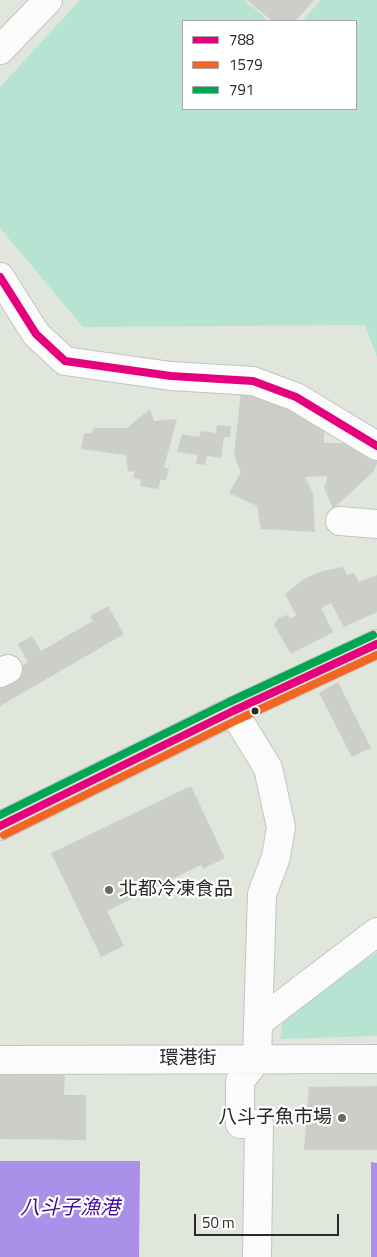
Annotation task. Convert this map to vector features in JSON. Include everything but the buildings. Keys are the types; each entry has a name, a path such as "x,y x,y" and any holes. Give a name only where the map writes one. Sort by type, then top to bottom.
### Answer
{"main road":[{"path":"0,826 232,711 377,644"}],"street":[{"path":"0,50 48,0"},
{"path":"0,277 36,334 65,361 172,376 253,381 296,397 377,446"},
{"path":"340,521 377,524"},
{"path":"232,711 268,768 281,827 276,857 262,894 257,1059 240,1081 240,1124 259,1124 257,1257"},
{"path":"259,1022 377,932"},
{"name":"環港街","path":"0,1060 377,1060"}],"green space":[{"path":"80,0 244,0 268,20 182,20 182,110 357,110 357,20 303,20 321,0 377,0 377,357 365,325 83,327 0,228 0,87"},
{"path":"377,952 377,1036 280,1039 283,1019"}],"water":[{"name":"八斗子漁港","path":"0,1161 140,1161 139,1257 0,1257"},
{"path":"371,1162 377,1163 377,1257 371,1257"}],"transit line":[{"name":"788","path":"0,277 36,334 65,361 171,376 253,381 296,397 377,446"},
{"name":"791","path":"0,815 229,702 373,635"},
{"name":"788","path":"0,826 233,711 377,644"},
{"name":"1579","path":"4,835 237,720 377,655"}],"place":[{"name":"北都冷凍食品","path":"109,890"},
{"name":"八斗子魚市場","path":"342,1118"}]}
